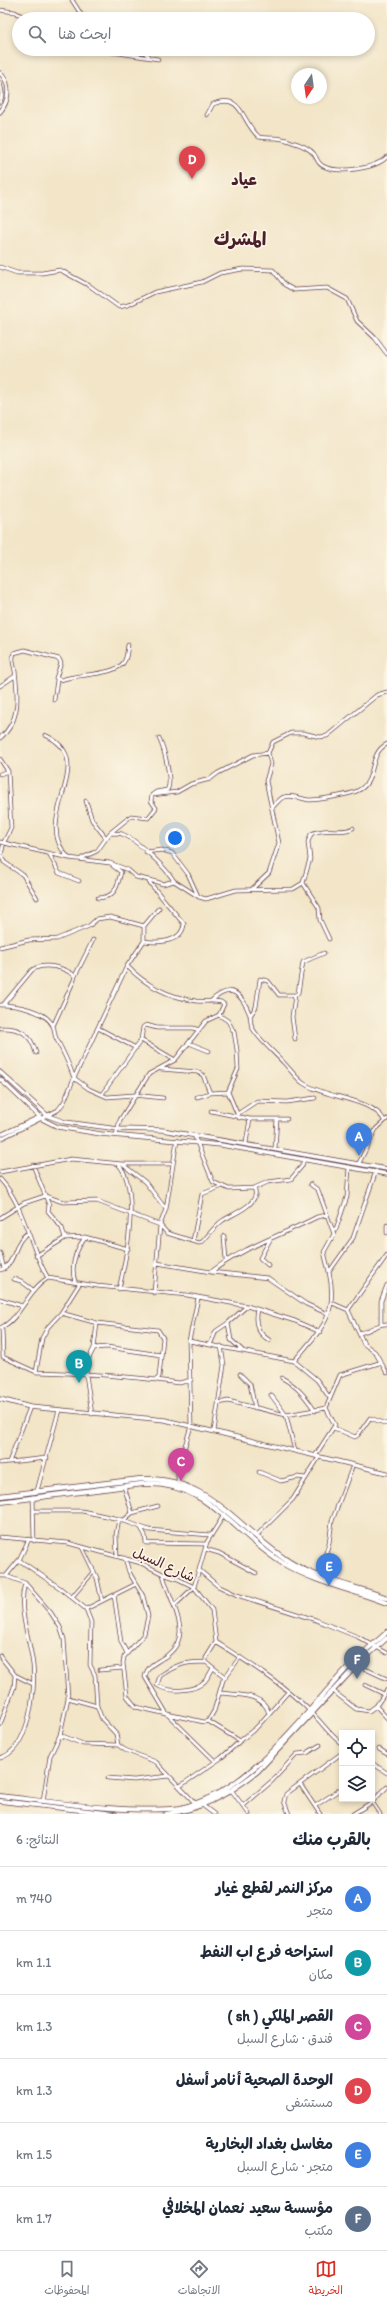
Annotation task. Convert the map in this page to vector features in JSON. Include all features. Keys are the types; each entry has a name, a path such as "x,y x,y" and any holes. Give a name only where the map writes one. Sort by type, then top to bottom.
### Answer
{"main road":[{"path":"0,1496 141,1479 161,1479 212,1499 285,1559 319,1575 387,1598"},
{"path":"0,1502 151,1483 178,1485 202,1498 284,1564 310,1576 387,1603"},
{"path":"0,1796 98,1808 138,1811 180,1808 195,1803 227,1788 246,1776 333,1691 376,1646 387,1632"},
{"path":"166,1814 181,1812 202,1805 232,1791 258,1772 354,1661 387,1638"},
{"path":"0,1801 115,1814"}],"street":[{"path":"72,0 80,12"},
{"path":"0,10 15,12"},
{"path":"143,56 158,59"},
{"path":"0,73 7,85 8,95 7,104 0,112"},
{"path":"0,83 2,94 0,102"},
{"path":"207,115 212,104 224,100 234,103 259,137 266,139 276,136 291,141 310,150 318,163 324,167 336,169 368,167 377,164 387,157"},
{"path":"0,267 17,273 42,274 60,270 90,286 119,307 128,305 155,292 202,282 220,273 243,269 273,270 285,285 294,290 327,288 347,299 357,321 375,338 387,354"},
{"path":"57,680 74,675 106,672 118,666 125,660 128,645"},
{"path":"0,738 8,732 17,707 18,689 12,658 14,653 25,650 60,660 54,700"},
{"path":"0,686 15,676"},
{"path":"252,889 269,873 279,843 273,807 266,781 271,764 268,753 273,742 291,733 303,733 320,737 327,736 377,695 387,692"},
{"path":"45,735 59,742 68,755 68,775 57,818 58,844 69,858"},
{"path":"152,795 156,792 167,790 170,783 169,772 159,738"},
{"path":"273,807 283,797 292,796 313,800 346,795 359,790 370,780 375,756 379,749 387,744"},
{"path":"152,795 177,792 191,784 210,780 218,773 254,754 268,753"},
{"path":"0,758 8,771 12,828 4,842 1,855 4,862 23,875 37,898"},
{"path":"0,774 8,771"},
{"path":"82,858 97,851 110,833 131,816 148,818 156,808 152,801 152,795"},
{"path":"86,801 92,820 106,838"},
{"path":"110,833 127,837 165,868 174,881 199,897 206,899 236,890 293,889 303,883 310,858 308,842 311,834 321,830 347,831 353,828"},
{"path":"0,842 69,858 82,858 119,866 151,883 184,924 179,932 168,941 162,943 144,941"},
{"path":"146,852 162,850 172,853 188,874 199,897"},
{"path":"49,853 59,873 78,881"},
{"path":"98,898 110,896 118,889 121,872 110,864"},
{"path":"142,879 163,884 174,881"},
{"path":"303,883 319,908 320,920 329,939"},
{"path":"0,1135 48,1116 64,1102 127,966 144,941 144,926 158,908"},
{"path":"0,947 29,940 57,939 89,926 97,919 110,917 144,926"},
{"path":"93,940 53,1026 54,1034 74,1078 89,1089 115,1098 134,1095 163,1098"},
{"path":"294,1039 292,1017 295,995 298,993 303,962 324,953"},
{"path":"2,1005 32,970 38,966 56,968 75,976"},
{"path":"116,1135 120,1120 134,1095 149,1074 175,1060 206,1021 219,1015 224,1004 212,1001 196,1001 167,994 140,979 127,966"},
{"path":"250,1016 256,1007 260,979 268,981 279,995 295,995"},
{"path":"212,1001 221,992 227,990 233,991 243,1002 250,1016 252,1027 303,1082 321,1091 368,1106 380,1113 385,1120 376,1129 359,1163"},
{"path":"2,1005 11,1005 40,1014 53,1026"},
{"path":"219,1015 228,1021 234,1032 238,1069 228,1092 231,1103 239,1113 239,1118"},
{"path":"102,1094 136,1048 141,1040 143,1027 146,1025 157,1028 193,1028 199,1030"},
{"path":"0,1028 22,1031 33,1041 36,1053"},
{"path":"98,1028 136,1048"},
{"path":"141,1040 175,1060"},
{"path":"189,1043 209,1051"},
{"path":"160,1069 197,1072 203,1075 210,1093"},
{"path":"0,1072 48,1116 65,1122 118,1129 162,1130 275,1148 387,1169"},
{"path":"0,1079 41,1118 58,1127 69,1130 196,1142 387,1174"},
{"path":"197,1097 210,1093 228,1092"},
{"path":"239,1113 257,1101 288,1102 315,1098"},
{"path":"211,1110 239,1118 287,1119"},
{"path":"0,1139 41,1118"},
{"path":"246,1143 250,1119"},
{"path":"275,1148 277,1119"},
{"path":"194,1136 213,1182 220,1187 235,1190 254,1188 268,1182 291,1179 302,1166 304,1159"},
{"path":"154,1293 160,1225 166,1209 177,1140"},
{"path":"0,1172 33,1165 71,1160 122,1164 172,1164"},
{"path":"340,1160 340,1165"},
{"path":"117,1163 126,1175 130,1213 128,1249 119,1288"},
{"path":"122,1164 145,1182 166,1209"},
{"path":"33,1165 45,1196 48,1211 62,1228 65,1238"},
{"path":"332,1230 336,1229 347,1197 350,1167"},
{"path":"329,1272 353,1238 376,1172"},
{"path":"0,1179 17,1207 28,1232 36,1256 48,1278"},
{"path":"294,1361 320,1332 332,1303 333,1290 323,1254 324,1250 333,1238 332,1230 318,1190 310,1184"},
{"path":"193,1241 202,1194 220,1187"},
{"path":"0,1218 17,1207 45,1196 63,1202 97,1201 160,1225 167,1233 193,1241 202,1242 221,1222 248,1205 253,1200 254,1188"},
{"path":"211,1272 226,1260 317,1217 327,1215"},
{"path":"387,1225 387,1233"},
{"path":"0,1270 4,1269 10,1263 21,1238 28,1232"},
{"path":"36,1256 65,1238 85,1236 128,1249"},
{"path":"75,1282 72,1268 74,1259 85,1236"},
{"path":"224,1236 226,1260"},
{"path":"268,1265 260,1258 272,1238"},
{"path":"0,1253 4,1269"},
{"path":"348,1310 387,1255"},
{"path":"157,1263 211,1272 268,1278 306,1304 328,1314"},
{"path":"191,1380 179,1383 108,1374 86,1375 36,1372 3,1357 1,1328 22,1306 39,1283 48,1278 247,1306 296,1321 320,1332"},
{"path":"14,1279 21,1281 33,1290"},
{"path":"36,1372 42,1338 48,1327 61,1313 80,1282"},
{"path":"381,1324 381,1301 387,1285"},
{"path":"178,1485 178,1469 191,1426 189,1341 198,1298"},
{"path":"0,1299 22,1306"},
{"path":"332,1303 348,1310 364,1344 375,1352 379,1363 387,1373"},
{"path":"210,1345 216,1331 228,1323 247,1306"},
{"path":"257,1309 256,1325 262,1336 269,1340"},
{"path":"61,1313 97,1323 158,1330 163,1338 159,1377 156,1380"},
{"path":"92,1414 86,1375 87,1362 94,1348 97,1323"},
{"path":"228,1323 231,1340 243,1351"},
{"path":"359,1333 365,1332 381,1324 387,1324"},
{"path":"189,1341 294,1361 318,1380 329,1397"},
{"path":"214,1432 225,1359 221,1346"},
{"path":"94,1348 107,1347 161,1355"},
{"path":"256,1536 293,1499 334,1428 334,1422 326,1408 329,1397 340,1374 379,1363"},
{"path":"240,1374 250,1384 255,1408"},
{"path":"282,1378 295,1386 306,1397 315,1411"},
{"path":"271,1395 286,1415 295,1451"},
{"path":"0,1399 30,1407 164,1420 387,1473"},
{"path":"219,1402 228,1401 286,1415 326,1408"},
{"path":"9,1462 30,1407"},
{"path":"37,1491 48,1458 59,1410"},
{"path":"334,1428 355,1437 370,1418 387,1424"},
{"path":"0,1462 48,1458"},
{"path":"319,1575 329,1543 332,1521 354,1465"},
{"path":"260,1472 280,1480 298,1477 306,1478"},
{"path":"124,1486 132,1513"},
{"path":"33,1497 34,1540"},
{"path":"116,1556 116,1535 121,1520 132,1513 158,1506"},
{"path":"34,1511 82,1511 121,1520 149,1530 210,1535"},
{"path":"175,1605 194,1588 206,1544 210,1535 224,1515"},
{"path":"140,1527 145,1535 146,1542 206,1544"},
{"name":"شارع السبل","path":"0,1537 68,1542 125,1558 152,1568 162,1574 178,1579 194,1588 212,1610 216,1642"},
{"path":"6,1576 19,1560 29,1539"},
{"path":"82,1546 101,1589 102,1601"},
{"path":"205,1549 219,1553 256,1573"},
{"path":"125,1558 129,1572 146,1605 147,1626 138,1643 127,1653 123,1668 125,1688 131,1702 143,1710 204,1722 208,1720 214,1710 225,1677 240,1657"},
{"path":"19,1560 72,1597 86,1609 91,1622 90,1664 95,1675 97,1706 102,1719 116,1734 118,1745"},
{"path":"199,1570 218,1586 237,1595 316,1620 376,1646 387,1653"},
{"path":"72,1597 94,1572"},
{"path":"162,1574 175,1605 179,1622 179,1643 176,1648 149,1667 145,1678 167,1714 215,1761"},
{"path":"0,1576 6,1576 25,1583 51,1613 62,1631 66,1648 68,1698 60,1735 50,1756 43,1801"},
{"path":"0,1758 19,1746 28,1724 33,1684 33,1666 21,1594 25,1583"},
{"path":"86,1609 136,1584"},
{"path":"114,1595 121,1642 127,1653"},
{"path":"206,1662 206,1658 216,1642 240,1657 288,1692 311,1712 330,1734 339,1742"},
{"path":"0,1656 15,1675 33,1684"},
{"path":"213,1668 204,1682 194,1688 171,1689 157,1685 160,1676 171,1668 185,1662 206,1662 225,1677"},
{"path":"357,1665 387,1679"},
{"path":"100,1670 123,1668"},
{"path":"0,1725 14,1687 15,1675"},
{"path":"333,1691 356,1709 369,1711 376,1706 386,1692 365,1685"},
{"path":"180,1786 240,1741 288,1692"},
{"path":"220,1693 260,1700 268,1709 268,1714"},
{"path":"68,1698 97,1706"},
{"path":"376,1706 387,1718"},
{"path":"208,1720 240,1741"},
{"path":"60,1735 83,1744 118,1745 125,1750 156,1762 195,1803"},
{"path":"243,1806 272,1780 297,1754 307,1753 320,1745"},
{"path":"379,1749 387,1754"},
{"path":"289,1814 284,1797 339,1755"},
{"path":"375,1765 387,1773"},
{"path":"108,1778 134,1780 169,1776"},
{"path":"300,1784 320,1814"},
{"path":"375,1799 387,1787"},
{"path":"315,1806 339,1790"},
{"path":"232,1791 248,1814"},
{"path":"353,1814 372,1802 380,1814"},
{"path":"202,1805 214,1814"}],"place":[{"name":"الوحدة الصحية أنامر أسفل","path":"192,179"},
{"name":"مركز النمر لقطع غيار","path":"359,1156"},
{"name":"استراحه فرع اب النفط","path":"79,1383"},
{"name":"القصر الملكي ( sh )","path":"181,1481"},
{"name":"مغاسل بغداد البخارية","path":"329,1586"},
{"name":"مؤسسة سعيد نعمان المخلافي","path":"357,1679"}],"district":[{"name":"عياد","path":"244,179"},
{"name":"المشرك","path":"240,239"}]}
